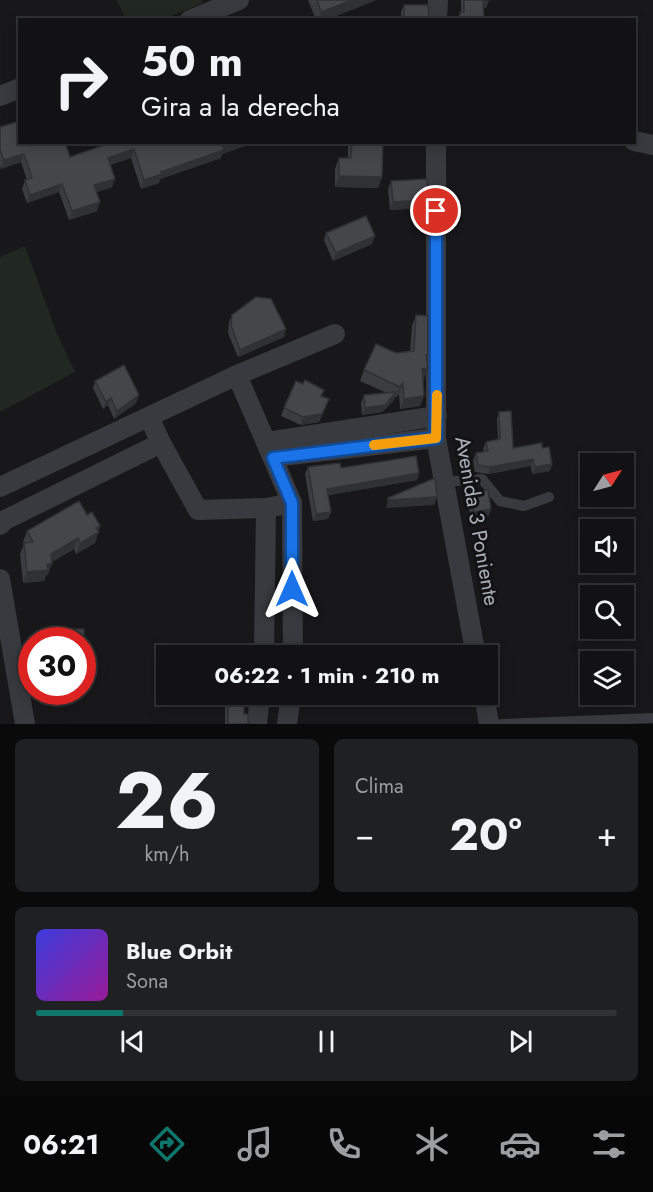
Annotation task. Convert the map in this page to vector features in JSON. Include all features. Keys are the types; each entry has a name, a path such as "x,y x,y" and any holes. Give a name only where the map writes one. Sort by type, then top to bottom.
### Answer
{"street":[{"path":"195,18 239,0"},
{"path":"437,18 438,0"},
{"path":"0,96 18,89"},
{"path":"636,141 653,145"},
{"name":"Avenida 3 Poniente","path":"436,144 436,438 474,645"},
{"path":"0,487 237,375 335,334"},
{"path":"237,375 292,503 293,645"},
{"path":"270,450 437,416"},
{"path":"149,417 198,510 266,508 292,503"},
{"path":"270,450 436,438"},
{"path":"0,525 5,520 161,443"},
{"path":"264,645 266,508"},
{"path":"0,579 25,724"},
{"path":"257,724 259,705"},
{"path":"287,724 290,705"},
{"path":"486,705 489,724"}],"lane":[{"path":"443,482 482,479 500,501 524,506 549,497"},
{"path":"501,724 653,718"}],"shaded area":[{"path":"117,0 202,0 203,3 166,18 125,18"},
{"path":"25,246 57,334 75,372 0,412 0,257"}],"building":[{"path":"317,0 352,0 321,12"},
{"path":"464,0 483,0 484,18 460,18 460,12 464,12"},
{"path":"404,5 428,5 429,18 404,18"},
{"path":"18,122 18,144 66,144 70,157 107,144 229,144 223,146 224,150 144,180 134,149 108,158 115,179 94,185 100,202 72,211 62,184 30,195 25,180 32,178 24,154 4,160 0,149 0,127"},
{"path":"352,144 383,144 382,177 339,176 339,158 351,158"},
{"path":"427,179 427,200 393,202 391,181"},
{"path":"366,216 375,236 336,253 326,233"},
{"path":"256,297 271,299 286,329 240,350 231,325 232,315"},
{"path":"416,315 428,316 428,355 426,355 428,368 422,369 424,396 404,399 403,383 400,387 364,370 376,344 396,353 414,351"},
{"path":"124,365 139,395 117,411 111,398 106,402 95,381"},
{"path":"305,380 324,390 321,396 329,399 322,414 303,417 284,408 296,381 303,384"},
{"path":"396,392 385,405 365,408 364,395"},
{"path":"511,411 513,448 542,443 542,448 549,447 552,464 535,467 533,459 490,467 478,465 476,453 488,451 486,442 500,439 499,412"},
{"path":"416,456 419,473 327,489 331,512 316,514 308,467 340,463 341,468"},
{"path":"435,478 437,497 388,500 388,498"},
{"path":"488,490 491,509 474,512 470,493"},
{"path":"79,501 87,515 92,512 100,526 96,528 99,532 80,543 78,538 51,554 52,564 47,564 48,570 27,572 24,543 33,542 27,531"},
{"path":"228,705 244,705 244,714 248,714 250,724 228,724"}],"slow traffic":[{"path":"374,445 436,438 437,395"}],"route":[{"path":"292,589 292,503 273,458 436,438 436,211"}]}
